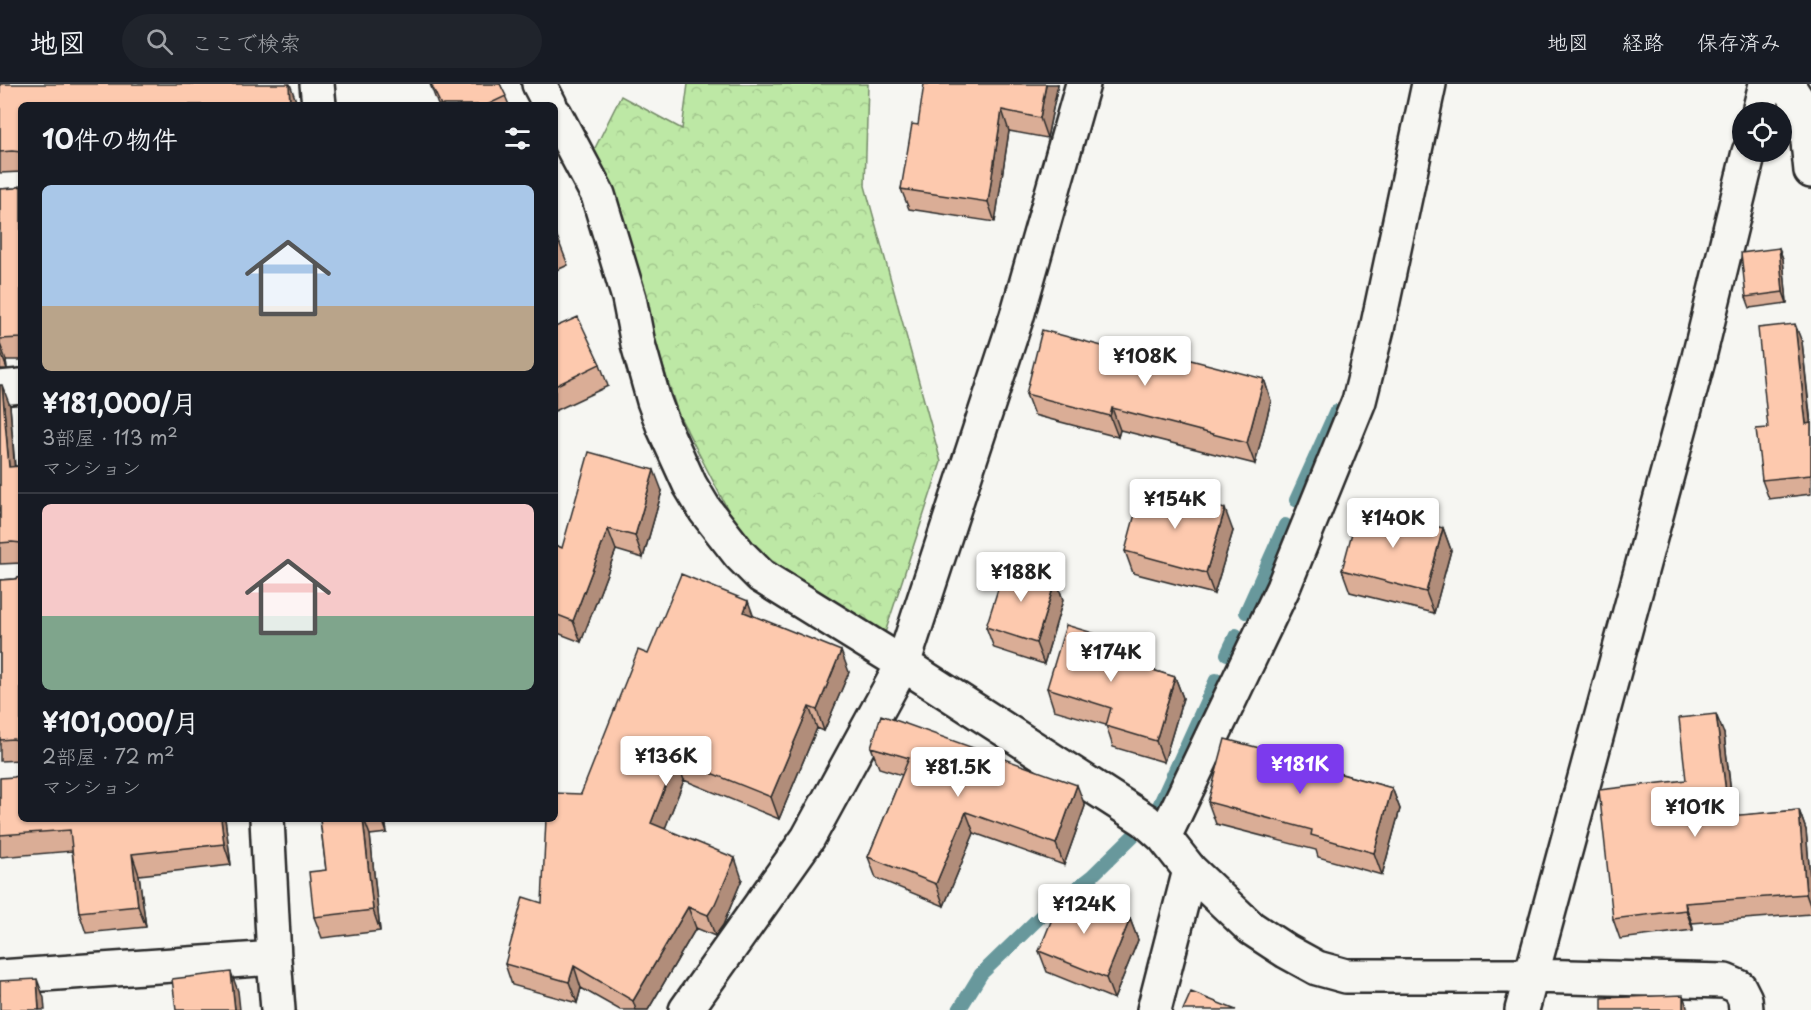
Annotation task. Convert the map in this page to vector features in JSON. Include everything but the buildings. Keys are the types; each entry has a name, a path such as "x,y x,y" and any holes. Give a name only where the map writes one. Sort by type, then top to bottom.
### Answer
{"street":[{"path":"317,84 320,102"},
{"path":"538,84 548,102"},
{"path":"686,1010 808,838 903,664 1017,316 1083,84"},
{"path":"1164,837 1283,588 1359,401 1377,329 1429,84"},
{"path":"1762,102 1766,84"},
{"path":"1787,84 1805,112 1811,171"},
{"path":"558,120 598,195 629,298 638,344 654,401 677,458 705,510 740,555 761,576 903,664 1145,820 1164,837 1190,870 1251,928 1317,968 1346,976 1530,976 1725,981 1739,987 1746,1010"},
{"path":"1522,1010 1699,357 1747,162"},
{"path":"0,388 18,386"},
{"path":"267,822 278,1010"},
{"path":"1154,1010 1190,870"},
{"path":"0,977 274,958"}],"green space":[{"path":"688,84 868,84 865,186 941,462 882,642 748,549 678,413 594,150 621,96 682,129"}],"waterway":[{"path":"1296,500 1336,411"},
{"path":"1246,612 1285,525"},
{"path":"1227,654 1236,635"},
{"path":"1158,808 1216,680"},
{"path":"959,1010 981,974 1042,915 1092,876 1139,830"}]}
